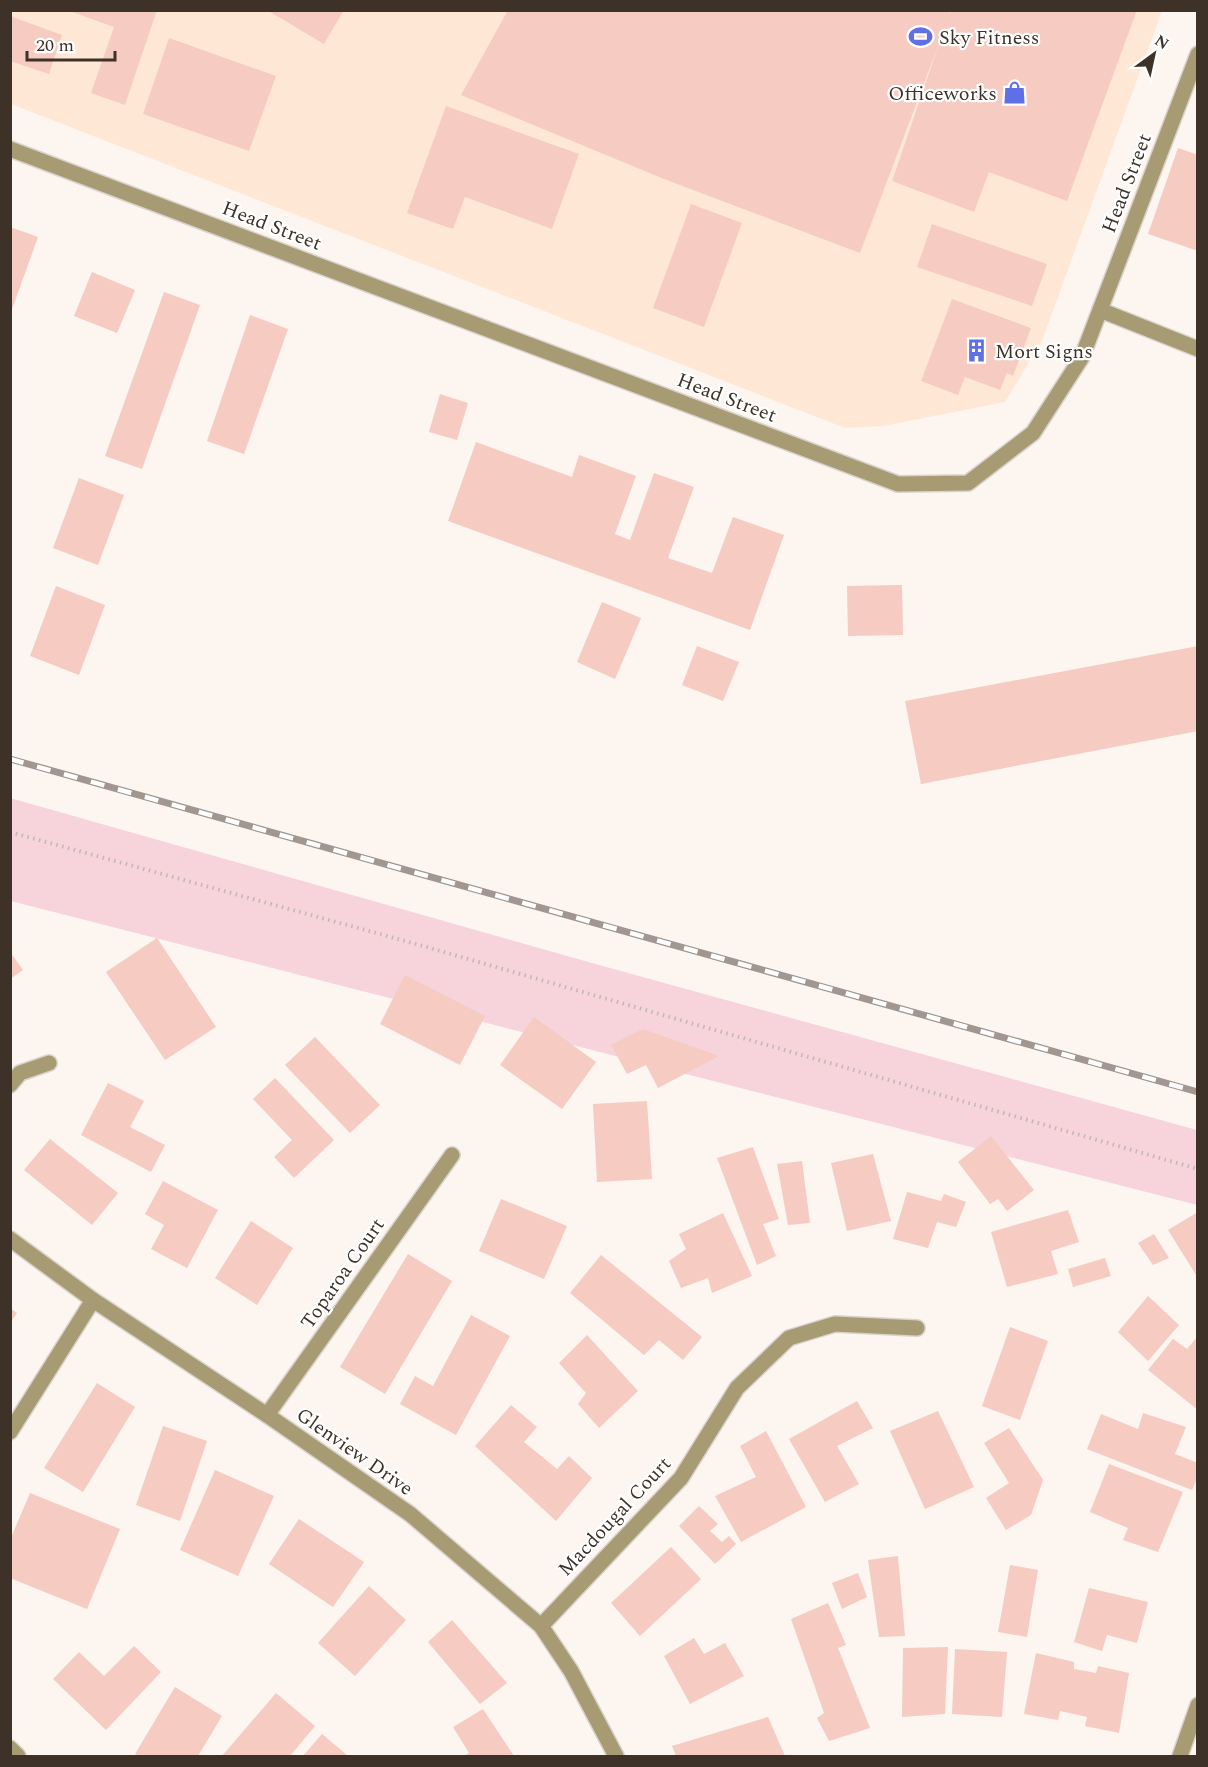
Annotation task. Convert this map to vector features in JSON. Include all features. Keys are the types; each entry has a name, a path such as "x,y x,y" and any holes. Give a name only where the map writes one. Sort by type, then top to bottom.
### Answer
{"street":[{"name":"Head Street","path":"10,149 898,484 968,483 1034,434 1082,357 1197,54"},
{"path":"1100,310 1197,349"},
{"path":"10,1085 20,1073 49,1063"},
{"name":"Toparoa Court","path":"267,1415 452,1155"},
{"name":"Glenview Drive","path":"10,1239 93,1300 267,1415 410,1514 541,1626 571,1671 616,1756"},
{"path":"10,1432 93,1300"},
{"name":"Macdougal Court","path":"541,1626 681,1478 737,1388 789,1338 835,1324 917,1328"},
{"path":"1180,1756 1197,1705"},
{"path":"10,1748 18,1756"}],"path":[{"path":"10,832 416,944 1197,1169"}],"shaded area":[{"path":"10,11 1162,11 1042,341 1005,402 883,426 845,428 11,104"},
{"path":"10,798 599,965 1197,1130 1197,1205 11,901"}],"building":[{"path":"67,10 157,10 125,105 91,93 114,27"},
{"path":"267,10 344,10 324,44"},
{"path":"508,10 944,10 950,13 951,10 1137,10 1067,201 989,172 974,212 892,181 940,41 860,253 664,179 461,95"},
{"path":"10,16 62,35 49,74 10,61"},
{"path":"169,38 276,76 249,151 143,114"},
{"path":"446,106 579,154 552,229 465,197 453,229 407,213"},
{"path":"1178,148 1198,155 1198,251 1148,234"},
{"path":"691,204 742,223 704,327 653,308"},
{"path":"932,224 1047,264 1032,306 917,267"},
{"path":"10,227 38,237 11,312 10,312"},
{"path":"92,272 135,290 117,333 74,316"},
{"path":"164,292 200,305 142,469 105,456"},
{"name":"Mort Signs","path":"952,299 1031,328 1013,376 1007,373 1000,390 965,377 958,395 921,381"},
{"path":"250,315 288,329 244,454 207,441"},
{"path":"440,394 468,403 457,440 429,432"},
{"path":"476,442 572,477 579,455 636,476 615,534 630,540 654,473 694,487 668,558 712,573 733,517 784,535 750,630 448,521"},
{"path":"79,478 124,495 98,565 53,548"},
{"path":"902,585 903,635 848,636 847,586"},
{"path":"56,586 105,605 79,675 30,656"},
{"path":"602,602 641,618 615,679 577,662"},
{"path":"697,646 739,662 723,701 682,685"},
{"path":"1198,646 1198,731 921,784 905,701"},
{"path":"157,938 216,1027 165,1060 106,972"},
{"path":"10,952 23,970 10,979"},
{"path":"405,975 485,1016 460,1065 380,1024"},
{"path":"534,1017 596,1062 562,1109 500,1065"},
{"path":"643,1029 719,1056 658,1088 646,1065 627,1074 611,1045"},
{"path":"315,1037 380,1105 350,1133 285,1065"},
{"path":"275,1078 334,1140 294,1178 274,1157 292,1140 253,1099"},
{"path":"108,1083 144,1101 130,1127 165,1145 151,1172 81,1135"},
{"path":"647,1101 652,1179 597,1182 593,1104"},
{"path":"991,1136 1034,1190 1007,1211 998,1199 990,1204 958,1162"},
{"path":"50,1139 118,1193 92,1225 24,1170"},
{"path":"753,1147 779,1219 763,1224 776,1256 757,1265 717,1158"},
{"path":"873,1154 891,1221 847,1231 831,1163"},
{"path":"802,1161 810,1223 788,1225 777,1164"},
{"path":"163,1181 218,1210 187,1268 151,1249 164,1225 145,1214"},
{"path":"907,1192 941,1201 944,1194 966,1202 956,1227 937,1222 928,1248 893,1239"},
{"path":"501,1199 567,1226 544,1279 479,1251"},
{"path":"1068,1210 1079,1242 1051,1251 1058,1274 1007,1287 991,1232"},
{"path":"1198,1212 1198,1278 1168,1230"},
{"path":"723,1213 752,1276 712,1293 708,1278 681,1288 669,1261 686,1249 679,1234"},
{"path":"251,1221 293,1248 257,1305 215,1278"},
{"path":"1154,1234 1169,1258 1153,1265 1138,1243"},
{"path":"408,1254 452,1281 385,1394 340,1367"},
{"path":"601,1255 702,1337 683,1360 659,1340 644,1355 570,1293"},
{"path":"1105,1258 1111,1276 1073,1287 1068,1269"},
{"path":"1148,1296 1179,1325 1148,1361 1118,1332"},
{"path":"10,1308 17,1313 10,1323"},
{"path":"471,1315 510,1336 456,1435 400,1404 415,1376 433,1386"},
{"path":"1010,1327 1048,1341 1020,1420 982,1406"},
{"path":"587,1335 638,1391 599,1428 578,1404 586,1393 559,1363"},
{"path":"1198,1336 1198,1410 1148,1370 1173,1339 1187,1349"},
{"path":"97,1383 135,1407 83,1492 44,1468"},
{"path":"857,1401 873,1428 837,1446 859,1484 825,1502 789,1439"},
{"path":"511,1405 537,1427 524,1442 557,1469 569,1456 592,1478 556,1521 475,1446"},
{"path":"938,1411 974,1487 925,1509 890,1431"},
{"path":"1143,1413 1186,1427 1175,1454 1198,1463 1198,1476 1192,1490 1087,1449 1101,1414 1138,1429"},
{"path":"163,1426 207,1441 180,1521 136,1505"},
{"path":"1009,1428 1043,1480 1031,1515 1006,1530 986,1498 1009,1483 984,1443"},
{"path":"766,1431 806,1507 741,1542 715,1496 756,1477 740,1446"},
{"path":"1109,1464 1183,1492 1158,1552 1123,1540 1128,1528 1090,1512"},
{"path":"215,1470 274,1496 238,1576 180,1550"},
{"path":"30,1493 120,1529 87,1609 10,1578 10,1540"},
{"path":"699,1506 718,1524 710,1531 722,1542 729,1536 736,1544 715,1564 679,1526"},
{"path":"299,1519 364,1562 333,1607 269,1564"},
{"path":"671,1547 701,1579 640,1636 611,1603"},
{"path":"898,1556 905,1636 879,1637 868,1560"},
{"path":"1010,1565 1038,1570 1027,1637 998,1632"},
{"path":"858,1573 867,1597 842,1609 832,1583"},
{"path":"369,1586 406,1620 355,1676 318,1643"},
{"path":"1089,1588 1148,1602 1137,1643 1107,1635 1102,1651 1074,1642"},
{"path":"828,1603 846,1645 838,1648 870,1728 829,1741 817,1718 824,1713 791,1619"},
{"path":"452,1620 507,1683 480,1704 428,1642"},
{"path":"694,1638 704,1654 725,1643 744,1676 690,1704 664,1656"},
{"path":"134,1646 161,1672 106,1730 53,1679 79,1652 104,1676"},
{"path":"948,1647 945,1714 902,1717 903,1648"},
{"path":"955,1649 1007,1652 1002,1717 952,1714"},
{"path":"1036,1653 1074,1662 1074,1669 1096,1673 1098,1666 1129,1673 1119,1733 1085,1726 1087,1717 1060,1711 1058,1720 1024,1714"},
{"path":"175,1687 222,1716 198,1756 140,1756 135,1754"},
{"path":"276,1693 315,1726 290,1756 222,1756"},
{"path":"483,1709 514,1756 464,1756 469,1753 453,1727"},
{"path":"768,1717 785,1756 676,1756 672,1746"},
{"path":"322,1734 348,1756 303,1756"}],"railway":[{"path":"10,759 1198,1092"}],"place":[{"name":"Sky Fitness","path":"921,37"},
{"name":"Officeworks","path":"1015,93"},
{"name":"Mort Signs","path":"977,351"}]}
